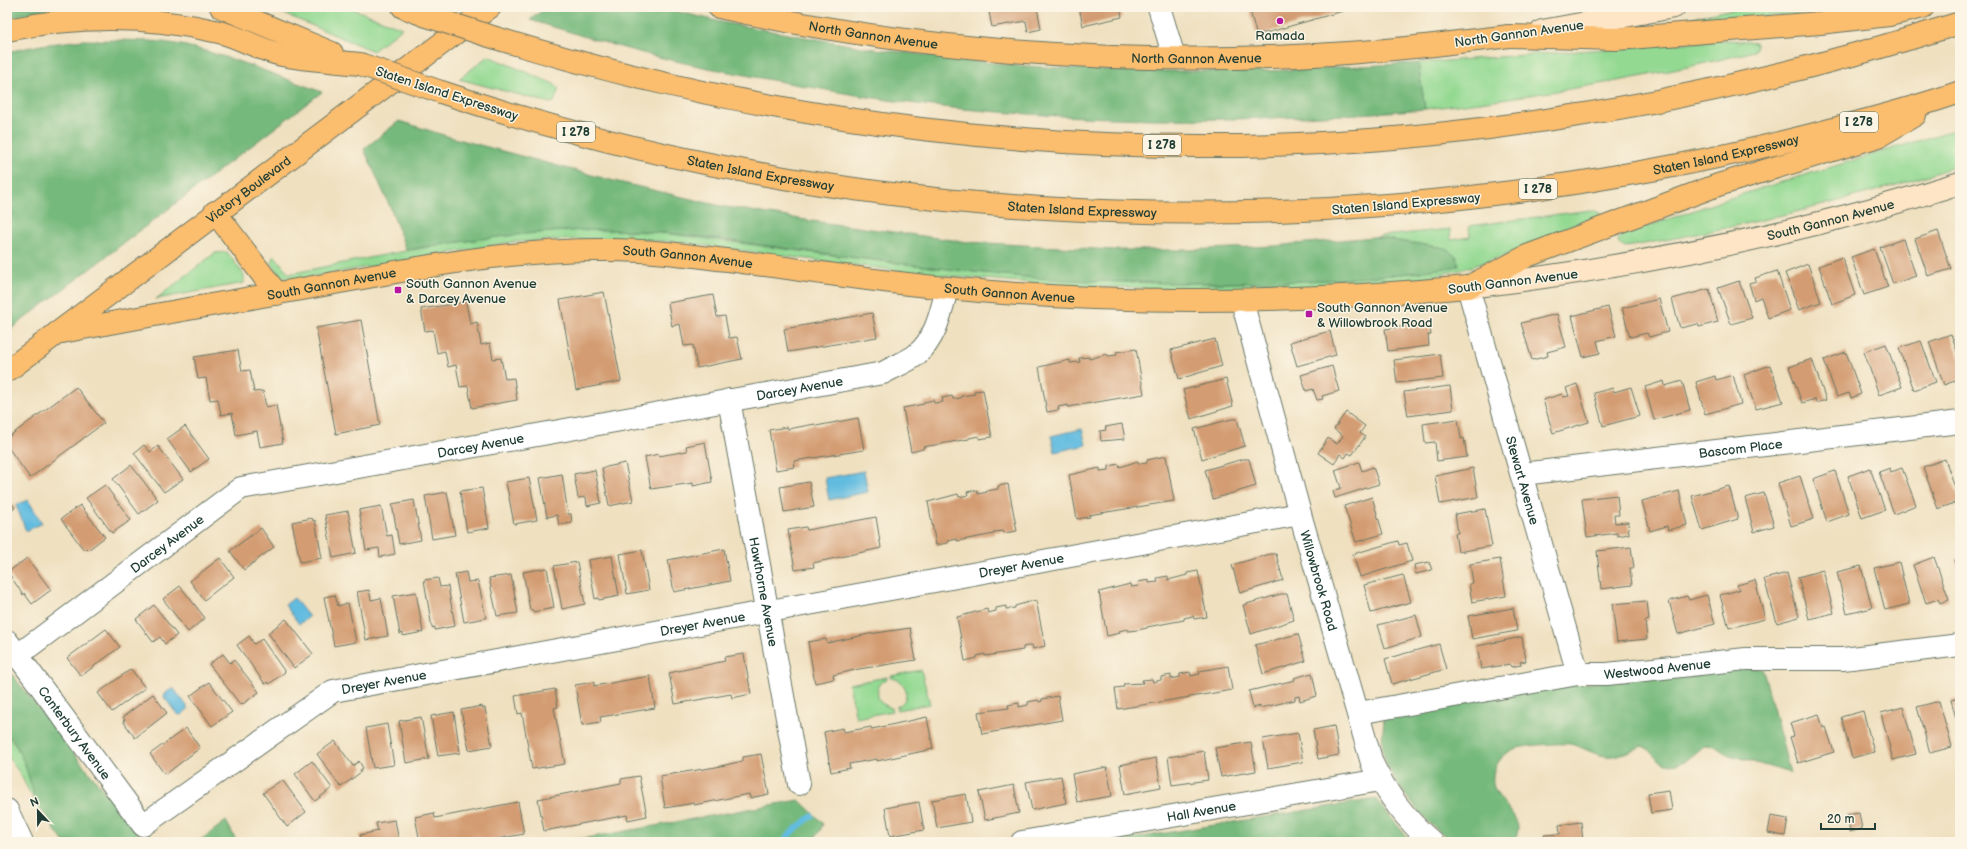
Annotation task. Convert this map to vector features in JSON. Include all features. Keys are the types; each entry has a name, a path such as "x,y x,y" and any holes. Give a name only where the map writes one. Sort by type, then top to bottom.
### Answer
{"main road":[{"name":"Staten Island Expressway","path":"221,7 360,64 441,92 490,108 635,147 714,165 810,182 907,196 1005,206 1096,211 1198,214 1298,211 1394,206 1490,196 1588,182 1737,153 1825,131 1951,95"},
{"name":"I 278","path":"403,7 429,11 486,35 590,66 683,89 865,122 975,135 1065,142 1218,145 1393,138 1465,130 1606,110 1710,90 1821,64 1960,23"},
{"name":"Victory Boulevard","path":"7,371 490,7"},
{"name":"North Gannon Avenue","path":"719,7 815,26 912,40 1037,52 1174,57 1312,55 1390,49 1509,36 1610,20 1674,7"},
{"path":"1509,36 1616,39 1820,23 1889,15 1923,7"},
{"path":"7,30 30,25 111,18 151,21 220,33 280,55 360,64"},
{"path":"1468,287 1527,256 1673,201 1718,185 1879,136 1951,95"},
{"name":"South Gannon Avenue","path":"57,332 458,261 553,251 603,250 701,256 947,288 1047,297 1242,301 1326,298 1468,287 1581,272 1718,247 1864,212 1960,183"},
{"path":"216,212 277,294"}],"street":[{"path":"1159,7 1174,57"},
{"name":"Stewart Avenue","path":"1468,287 1578,674"},
{"name":"Darcey Avenue","path":"13,648 241,488 883,373 916,355 931,338 939,319 947,288"},
{"name":"Willowbrook Road","path":"1242,301 1300,514 1372,763 1380,780 1404,814 1432,842"},
{"name":"Hawthorne Avenue","path":"729,400 799,784"},
{"name":"Bascom Place","path":"1522,474 1960,422"},
{"name":"Dreyer Avenue","path":"143,825 333,691 1300,514"},
{"name":"Westwood Avenue","path":"1358,713 1578,674 1607,674 1746,659 1843,659 1960,645"},
{"name":"Canterbury Avenue","path":"13,648 143,825"},
{"name":"Hall Avenue","path":"1022,842 1380,780"},
{"path":"7,810 22,842"}],"green space":[{"path":"7,7 51,7 7,17"},
{"path":"51,7 156,7 152,15 7,25 7,17"},
{"path":"268,7 348,7 402,28 373,51"},
{"path":"547,7 658,7 726,23 867,48 1009,65 1134,71 1268,71 1418,63 1425,109 1256,118 1144,119 1031,114 925,105 826,90 688,64 653,56 530,20"},
{"path":"1741,7 1869,7 1853,10 1665,24"},
{"path":"83,40 135,40 173,43 203,50 238,61 322,92 7,332 7,52 41,45"},
{"path":"1726,40 1748,41 1755,43 1757,46 1754,51 1713,61 1590,86 1425,109 1418,63"},
{"path":"488,56 554,84 559,89 554,102 550,103 459,79"},
{"path":"399,121 450,137 614,181 721,206 812,221 967,242 1114,250 1190,250 1274,246 1373,237 1445,248 1457,257 1459,266 1392,275 1291,282 1189,283 1085,281 1024,277 689,236 623,230 577,230 528,234 479,239 406,250 391,209 364,149"},
{"path":"1960,128 1960,165 1836,202 1752,222 1626,247 1619,244 1618,240 1622,235 1736,196"},
{"path":"1591,210 1600,213 1601,219 1538,245 1460,270 1411,280 1327,287 1186,289 1073,286 931,275 676,242 609,238 513,242 292,280 281,276 271,262 275,256 289,274 444,244 522,234 561,231 614,230 682,235 852,258 1027,277 1175,283 1274,282 1373,277 1422,272 1445,248 1373,237 1450,229 1451,240 1470,237 1469,226"},
{"path":"227,252 244,275 244,283 156,299 215,253"},
{"path":"1742,667 1762,669 1764,673 1790,773 1726,754 1715,746 1705,745 1682,763 1675,765 1669,765 1662,762 1643,746 1614,756 1597,754 1570,744 1549,744 1522,747 1510,751 1501,759 1496,765 1493,776 1495,790 1516,820 1518,829 1514,842 1460,843 1447,837 1424,818 1403,792 1394,778 1384,756 1382,742 1384,719 1525,690"},
{"path":"7,668 144,842 64,842 54,829 50,820 37,806 25,764 14,741 7,735"},
{"path":"921,670 930,704 897,710 896,707 904,700 906,691 901,683 891,678 891,676"},
{"path":"887,677 887,679 879,686 878,696 881,703 891,708 892,711 856,718 849,684"},
{"path":"7,735 23,759 37,806 19,772 7,756"},
{"path":"1376,799 1411,842 1110,842"},
{"path":"799,800 823,823 821,829 812,842 565,842"},
{"path":"226,821 237,842 198,842"}],"water":[{"path":"1082,429 1086,445 1055,452 1051,436"},
{"path":"864,471 868,492 829,500 825,478"},
{"path":"28,500 42,523 26,531 16,505"},
{"path":"294,598 309,617 299,624 285,605"},
{"path":"171,689 174,689 187,706 187,710 181,715 177,714 164,697 165,694"}],"building":[{"path":"988,7 1037,7 1041,29 1028,32 1026,21 992,27"},
{"path":"1079,7 1120,7 1122,17 1083,26"},
{"name":"Ramada","path":"1249,7 1349,7 1350,9 1266,33 1256,33"},
{"path":"1938,231 1951,269 1928,276 1915,239"},
{"path":"1903,239 1916,276 1893,284 1880,247"},
{"path":"1874,249 1888,287 1864,295 1851,257"},
{"path":"1842,257 1855,295 1832,304 1819,266"},
{"path":"1808,264 1821,302 1799,310 1785,273"},
{"path":"1777,271 1790,310 1768,318 1761,297 1754,300 1749,283 1756,281 1755,278"},
{"path":"1739,281 1752,318 1731,324 1718,288"},
{"path":"1709,289 1718,322 1699,327 1698,324 1680,328 1672,299"},
{"path":"604,292 621,381 576,390 560,300"},
{"path":"713,295 717,317 725,316 729,338 737,337 742,359 697,368 693,345 684,346 680,324 672,326 668,303"},
{"path":"1659,299 1668,332 1649,337 1647,333 1630,337 1622,308"},
{"path":"466,302 470,324 477,322 481,345 490,343 493,359 501,358 505,379 514,378 517,400 472,408 468,386 460,387 456,365 448,367 445,351 437,353 433,330 425,331 421,309"},
{"path":"1608,307 1616,336 1597,341 1600,353 1583,357 1572,316"},
{"path":"872,313 877,337 788,352 784,329"},
{"path":"1557,314 1566,347 1547,352 1548,356 1532,360 1521,323"},
{"path":"361,320 380,425 336,434 316,328"},
{"path":"1426,323 1427,328 1430,328 1431,335 1428,335 1429,346 1388,351 1385,329"},
{"path":"1330,331 1336,355 1297,366 1290,342"},
{"path":"1951,334 1960,360 1960,379 1944,385 1929,342"},
{"path":"1215,339 1222,366 1179,379 1171,350"},
{"path":"1921,341 1936,382 1914,390 1899,348"},
{"path":"1886,344 1902,387 1879,395 1864,352"},
{"path":"1136,349 1144,394 1068,407 1068,405 1058,407 1059,410 1047,412 1039,367 1070,360 1070,363 1080,362 1079,358 1089,357 1089,359 1107,354 1108,356 1117,355 1116,352"},
{"path":"238,350 242,371 250,370 254,392 263,391 266,407 276,405 283,443 260,447 257,431 236,435 232,413 221,415 218,399 210,400 206,378 198,379 194,357"},
{"path":"1846,352 1861,394 1851,398 1849,393 1837,397 1824,360"},
{"path":"1440,354 1443,378 1397,383 1394,360"},
{"path":"1812,359 1826,400 1816,403 1815,399 1802,403 1789,367"},
{"path":"1770,365 1783,402 1756,409 1744,375"},
{"path":"1332,366 1339,391 1322,396 1323,399 1317,400 1313,389 1306,391 1301,375"},
{"path":"1733,375 1741,404 1705,414 1696,382 1715,376 1716,380"},
{"path":"1226,379 1233,406 1191,419 1183,390"},
{"path":"1664,381 1665,386 1682,381 1690,410 1654,420 1645,387"},
{"path":"1577,384 1589,422 1553,433 1543,400 1562,394 1563,397 1569,396 1566,388"},
{"path":"1450,386 1453,410 1408,416 1404,392"},
{"path":"76,387 104,423 30,478 7,446 7,438"},
{"path":"1631,387 1640,416 1603,426 1594,393 1613,388 1614,392"},
{"path":"983,390 992,437 979,439 979,436 923,447 923,449 911,452 903,408 924,404 924,402 933,400 934,403 943,402 942,398 952,396 953,399 961,398 961,396 975,394 974,391"},
{"path":"1346,412 1365,426 1360,433 1365,437 1352,455 1348,453 1345,458 1340,454 1334,464 1318,453 1328,438 1337,444 1343,436 1334,429"},
{"path":"858,418 864,450 794,461 795,467 776,470 769,430 787,427 788,429 815,424 816,426"},
{"path":"1237,419 1245,446 1202,459 1194,429"},
{"path":"1458,419 1461,439 1464,438 1467,457 1437,461 1435,442 1425,443 1423,424"},
{"path":"1122,424 1125,439 1101,441 1100,431 1106,430 1105,427"},
{"path":"185,426 209,459 191,472 167,439"},
{"path":"705,442 712,482 693,486 693,483 651,489 645,457 687,451 686,446"},
{"path":"144,445 150,452 158,446 183,479 164,492 134,453"},
{"path":"1166,456 1174,501 1089,515 1090,517 1077,519 1069,475 1100,468 1100,471 1109,470 1109,466 1119,464 1120,467 1138,461 1138,464 1147,463 1147,460"},
{"path":"1243,459 1249,459 1256,486 1213,499 1205,470"},
{"path":"1945,459 1960,501 1938,509 1923,467"},
{"path":"1359,462 1362,471 1373,467 1379,484 1335,498 1333,491 1341,488 1335,470"},
{"path":"625,463 633,501 609,506 602,468"},
{"path":"131,465 158,500 139,514 113,479"},
{"path":"1473,468 1478,497 1440,504 1435,476"},
{"path":"1870,468 1885,510 1862,518 1848,476"},
{"path":"1890,468 1891,472 1902,468 1916,505 1894,514 1879,472"},
{"path":"595,470 601,503 587,506 586,497 578,498 574,474"},
{"path":"1835,471 1849,514 1827,522 1813,479"},
{"path":"562,474 568,514 571,514 572,523 559,525 557,515 547,517 540,478"},
{"path":"1800,476 1814,519 1791,526 1778,483"},
{"path":"529,478 537,520 514,524 506,482"},
{"path":"809,482 814,507 784,512 780,487"},
{"path":"1008,484 1017,531 1004,533 1003,531 994,532 994,534 957,541 957,539 948,541 948,543 936,545 928,502 958,494 959,497 968,495 967,492 977,490 978,494 987,492 986,491 998,489 998,486"},
{"path":"105,485 131,520 112,533 86,498"},
{"path":"1729,486 1738,519 1702,530 1692,496"},
{"path":"482,488 489,528 467,532 460,491"},
{"path":"1679,491 1687,525 1668,530 1667,526 1650,531 1642,501"},
{"path":"447,492 455,535 432,539 425,496"},
{"path":"1764,493 1774,526 1754,532 1745,498"},
{"path":"1617,495 1619,515 1614,515 1615,523 1628,522 1629,534 1617,536 1617,533 1587,537 1582,499"},
{"path":"7,497 15,508 7,514"},
{"path":"1372,497 1383,534 1356,542 1344,506"},
{"path":"414,500 421,540 399,544 392,504"},
{"path":"80,505 105,537 88,550 86,548 84,550 61,519"},
{"path":"381,506 387,536 392,535 395,554 380,557 379,548 366,550 359,510"},
{"path":"1485,509 1492,546 1458,552 1455,533 1458,533 1455,514"},
{"path":"348,511 356,553 333,558 325,515"},
{"path":"876,517 881,548 813,563 814,567 795,570 788,530 806,527 807,530"},
{"path":"312,518 313,521 315,520 322,558 300,562 292,522"},
{"path":"261,528 274,547 244,570 230,551"},
{"path":"1398,541 1399,545 1407,543 1412,561 1360,577 1353,554"},
{"path":"1631,547 1634,568 1630,568 1632,585 1601,589 1597,551"},
{"path":"724,549 730,581 674,592 668,560"},
{"path":"642,550 649,590 627,594 620,554"},
{"path":"1270,554 1276,554 1283,580 1240,593 1232,565"},
{"path":"612,556 619,596 599,600 598,598 595,599 588,560"},
{"path":"1934,557 1949,599 1940,603 1938,599 1926,603 1913,565"},
{"path":"27,558 51,590 32,604 24,593 23,595 8,572"},
{"path":"220,558 234,577 204,600 190,581"},
{"path":"1960,558 1960,573 1955,560"},
{"path":"1500,559 1506,596 1472,602 1469,584 1473,583 1470,564"},
{"path":"577,562 585,604 562,609 554,566"},
{"path":"1429,562 1432,570 1416,574 1414,565"},
{"path":"1899,562 1909,604 1885,610 1874,568"},
{"path":"1861,566 1872,608 1847,614 1837,572"},
{"path":"547,568 554,608 533,612 533,610 530,610 523,572"},
{"path":"1823,570 1834,613 1809,619 1798,577"},
{"path":"1198,571 1207,617 1194,619 1193,616 1184,618 1184,620 1138,630 1128,631 1127,629 1119,631 1120,633 1107,636 1099,592 1130,584 1131,587 1139,586 1138,582 1149,580 1149,583 1158,582 1157,578 1168,576 1168,580 1187,575 1187,573"},
{"path":"466,572 468,582 478,581 486,618 464,622 455,574"},
{"path":"1787,573 1799,617 1777,623 1764,579"},
{"path":"511,575 518,613 497,616 489,578"},
{"path":"1403,575 1411,602 1371,613 1364,585"},
{"path":"438,578 440,587 448,586 455,626 435,630 435,627 432,628 424,580"},
{"path":"1755,580 1765,619 1729,628 1720,595 1739,590 1737,585"},
{"path":"180,586 205,618 188,632 163,599"},
{"path":"369,590 371,600 381,598 388,636 366,640 357,592"},
{"path":"416,592 423,632 403,636 403,633 400,634 393,596"},
{"path":"1281,594 1287,594 1294,620 1251,634 1243,605"},
{"path":"335,595 338,606 348,603 356,642 334,646 324,597"},
{"path":"1707,595 1715,624 1678,634 1669,601 1687,596 1689,600"},
{"path":"1036,600 1045,646 1033,649 1032,645 1023,647 1023,650 985,656 985,654 965,661 957,617 987,609 988,613 996,611 996,608 1006,606 1006,609 1015,608 1015,606"},
{"path":"1647,601 1649,620 1645,621 1647,639 1617,642 1612,604"},
{"path":"154,605 177,635 165,644 160,637 153,642 136,619"},
{"path":"1513,608 1517,631 1472,639 1468,616"},
{"path":"1416,615 1422,637 1385,648 1378,625"},
{"path":"286,619 313,654 294,668 268,633"},
{"path":"910,628 916,660 859,669 833,675 834,679 815,683 808,642 826,639 827,643 869,634"},
{"path":"106,629 120,647 81,676 67,658"},
{"path":"1298,634 1306,661 1263,674 1255,645"},
{"path":"249,636 254,644 262,639 285,672 269,684 268,682 265,684 237,645"},
{"path":"1522,637 1526,661 1520,662 1521,665 1511,667 1510,664 1481,669 1477,646"},
{"path":"1439,644 1446,669 1392,684 1385,659"},
{"path":"223,654 230,663 234,660 259,692 243,704 240,704 209,664"},
{"path":"744,654 751,694 732,698 731,694 675,704 669,673 725,661 724,657"},
{"path":"1228,666 1232,690 1118,709 1115,688 1124,687 1123,684 1143,683 1142,680 1152,679 1153,682 1161,680 1161,677 1171,675 1171,679 1180,677 1180,674 1190,672 1191,676 1200,674 1199,671"},
{"path":"131,669 145,688 112,712 98,693"},
{"path":"1312,673 1317,696 1300,701 1299,696 1295,697 1295,700 1260,708 1260,706 1253,708 1249,691 1295,680 1294,678"},
{"path":"650,676 655,708 600,717 601,722 582,725 575,685 594,682 594,686"},
{"path":"209,682 232,712 212,726 190,696"},
{"path":"555,689 558,707 554,708 565,764 532,769 522,713 518,714 515,696"},
{"path":"153,694 167,713 135,738 123,721 125,720 123,717"},
{"path":"1058,696 1062,720 982,734 978,712 1009,708 1008,705 1019,703 1019,707 1028,705 1028,702 1038,700 1039,702 1042,701 1042,699"},
{"path":"1960,698 1960,733 1951,700"},
{"path":"1939,701 1952,747 1930,753 1917,707"},
{"path":"482,706 482,708 485,708 492,746 469,750 461,710"},
{"path":"1903,707 1916,754 1893,760 1881,713"},
{"path":"1863,711 1874,752 1852,758 1841,717"},
{"path":"454,712 460,753 438,756 431,716"},
{"path":"1819,714 1823,728 1826,727 1834,752 1798,763 1790,737 1794,736 1790,723"},
{"path":"421,717 429,759 406,763 399,721"},
{"path":"927,717 933,749 877,761 877,759 849,764 850,768 831,772 824,732 843,728 844,732 871,727 872,729"},
{"path":"387,724 394,765 373,768 366,728"},
{"path":"1334,726 1339,755 1318,759 1313,730"},
{"path":"186,728 200,748 166,774 150,754"},
{"path":"1298,733 1303,762 1268,768 1263,739"},
{"path":"335,741 353,766 359,761 363,768 360,770 361,772 341,787 317,754"},
{"path":"1251,742 1256,771 1221,777 1215,748"},
{"path":"1204,751 1208,780 1172,785 1168,757"},
{"path":"761,754 769,794 750,798 749,794 694,805 694,803 665,808 660,776 716,767 743,761 743,757"},
{"path":"1156,758 1161,787 1125,794 1120,765"},
{"path":"312,761 332,788 315,801 295,774"},
{"path":"1107,767 1112,796 1077,802 1072,774"},
{"path":"639,776 647,816 628,820 627,815 544,831 538,799 621,783 621,779"},
{"path":"1061,776 1066,803 1032,810 1026,782"},
{"path":"280,781 281,783 283,781 306,812 287,827 263,793"},
{"path":"1014,785 1019,813 985,820 979,792"},
{"path":"1669,790 1672,810 1651,813 1648,793"},
{"path":"966,794 971,822 937,828 932,800"},
{"path":"518,802 524,834 481,842 420,842 415,817 434,813 435,818"},
{"path":"919,802 924,830 890,836 885,808"},
{"path":"1859,813 1862,829 1850,832 1847,815"},
{"path":"1771,816 1788,819 1785,836 1768,833"},
{"path":"395,820 399,842 362,842 360,835 378,831 376,823"},
{"path":"1581,822 1583,842 1545,842 1544,835 1560,834 1559,825"}],"waterway":[{"path":"783,842 793,831 812,816"}],"place":[{"name":"Ramada","path":"1280,21"},
{"name":"South Gannon Avenue & Darcey Avenue","path":"398,290"},
{"name":"South Gannon Avenue & Willowbrook Road","path":"1309,314"}]}
